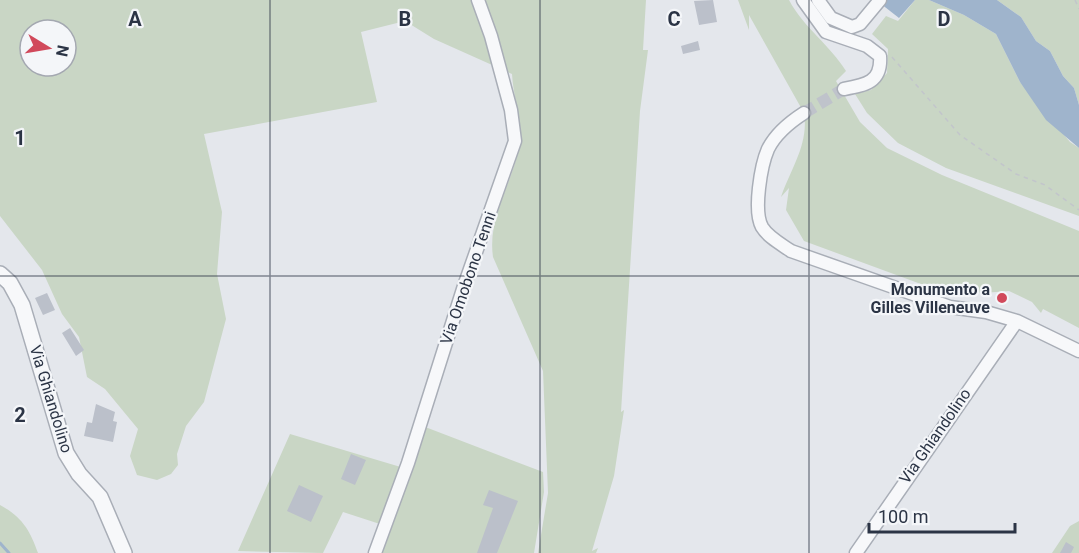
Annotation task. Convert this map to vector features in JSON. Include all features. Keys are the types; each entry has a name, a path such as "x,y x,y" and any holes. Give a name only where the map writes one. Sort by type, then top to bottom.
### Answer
{"street":[{"name":"Via Omobono Tenni","path":"375,553 408,464 464,289 515,141 511,110 491,36 478,0"},
{"path":"803,0 826,32 867,46 880,56 880,72 874,80 844,89"},
{"path":"818,0 831,18 852,27 860,24 877,3"},
{"path":"804,112 788,123 768,149 757,203 762,226 774,239 791,250 950,307 986,312 1017,321 1079,351"},
{"name":"Via Ghiandolino","path":"0,274 10,283 22,305 66,453 79,474 100,497 124,553"},
{"name":"Via Ghiandolino","path":"856,553 1017,321"}],"path":[{"path":"1075,0 1079,9"},
{"path":"886,51 960,135 1016,174 1045,185 1079,210"}],"green space":[{"path":"0,0 646,0 643,50 648,50 640,111 621,412 624,410 614,476 592,551 598,548 596,553 538,553 548,493 543,371 493,257 492,242 497,213 520,142 520,126 512,74 434,39 405,21 361,32 377,102 204,134 222,212 217,274 226,319 204,402 186,426 177,454 178,465 171,474 157,480 137,475 130,456 138,429 105,389 87,377 79,337 62,314 42,270 0,216"},
{"path":"738,0 789,0 846,71 836,81 860,122 887,148 942,175 1079,231 1079,328 1043,309 1041,313 1032,302 1009,291 983,293 965,290 971,295 948,294 804,241 786,210 789,188 781,197 802,146 804,113 749,15 749,30"},
{"path":"915,0 929,0 964,15 996,34 1020,82 1070,142 1079,148 1079,216 946,168 898,143 867,113 855,94 871,90 887,73 888,49 872,34 886,16 898,21"},
{"path":"997,0 1079,0 1079,105 1074,88 1063,76 1050,51 1036,41 1021,17"},
{"path":"420,425 543,472 544,492 534,553 373,553 383,525 343,512 323,553 238,551 290,434 404,468"},
{"path":"0,505 14,514 24,525 38,553 0,553"},
{"path":"1079,521 1079,553 1052,553 1070,526"}],"water":[{"path":"876,0 915,0 899,18"},
{"path":"929,0 997,0 1021,17 1036,41 1050,51 1063,76 1074,88 1079,105 1079,148 1046,120 1020,82 996,34 964,15"}],"building":[{"path":"713,0 717,22 699,25 694,1"},
{"path":"698,41 700,50 683,54 681,46"},
{"path":"47,293 55,310 43,315 35,298"},
{"path":"70,328 84,350 76,356 62,333"},
{"path":"96,404 115,412 113,421 117,422 113,442 84,436 87,422 92,423"},
{"path":"351,454 366,460 355,485 341,479"},
{"path":"299,485 323,496 311,522 287,511"},
{"path":"489,490 518,501 497,553 477,553 493,508 483,505"},
{"path":"1066,542 1074,547 1071,553 1060,553"}],"waterway":[{"path":"0,543 9,553"}],"tunnel":[{"path":"804,113 844,89"}],"place":[{"name":"Monumento a Gilles Villeneuve","path":"1002,298"}]}
